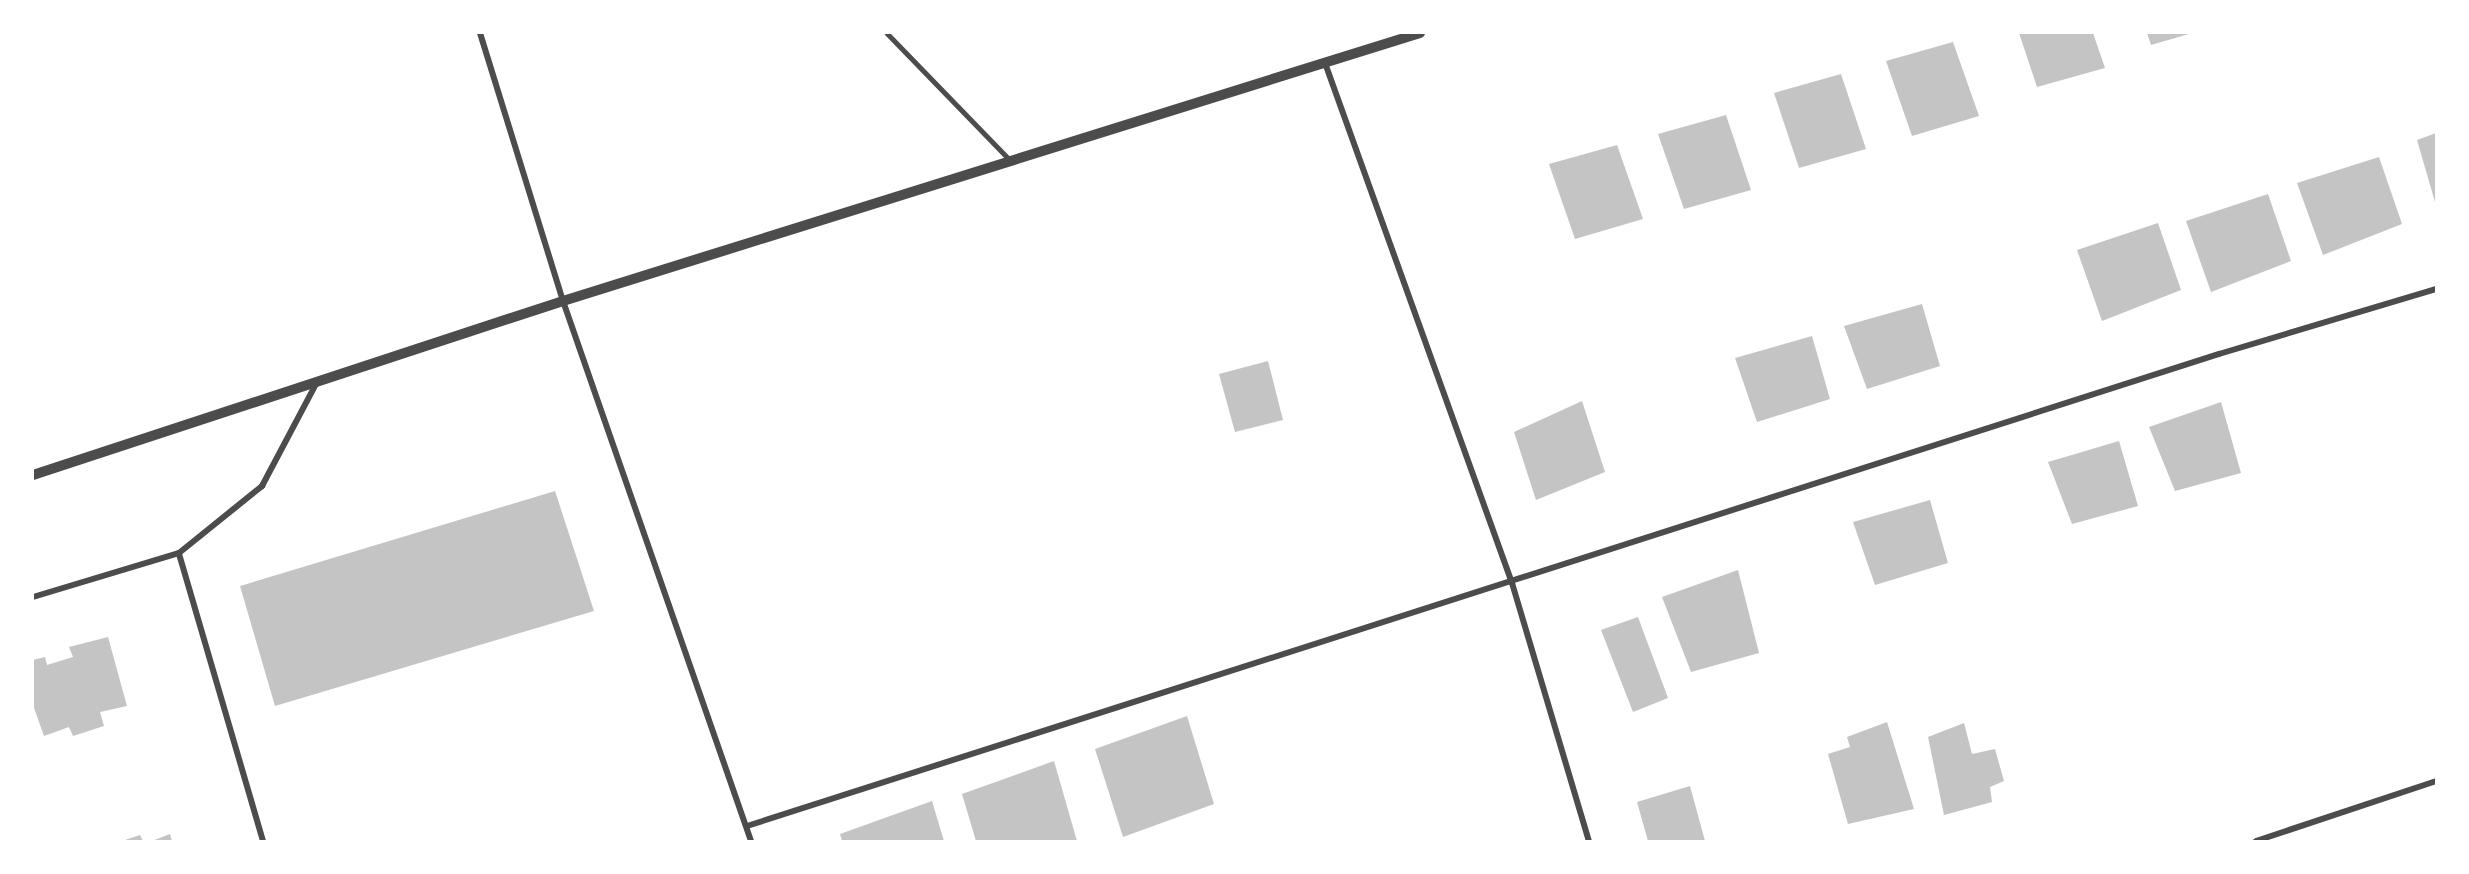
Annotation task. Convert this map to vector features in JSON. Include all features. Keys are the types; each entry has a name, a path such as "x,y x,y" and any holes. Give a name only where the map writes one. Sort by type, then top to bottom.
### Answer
{"street":[{"path":"480,33 563,301 751,841"},
{"path":"33,475 563,301 1420,33"},
{"path":"1325,63 1512,583 1589,841"},
{"path":"747,826 1512,583 2219,354 2436,290"},
{"path":"33,597 178,553 262,486 317,382"},
{"path":"178,553 263,841"},
{"path":"2256,841 2436,781"}],"lane":[{"path":"887,33 1011,161"}],"building":[{"path":"2019,33 2093,33 2105,68 2037,87"},
{"path":"2147,33 2189,33 2189,34 2151,45"},
{"path":"1953,42 1979,116 1912,136 1886,61"},
{"path":"1841,74 1866,149 1799,168 1774,93"},
{"path":"1726,115 1751,190 1684,209 1658,134"},
{"path":"2436,133 2436,202 2435,202 2417,140"},
{"path":"1617,145 1643,219 1575,239 1549,164"},
{"path":"2379,157 2402,224 2323,255 2297,183"},
{"path":"2268,194 2291,261 2211,292 2186,221"},
{"path":"2158,223 2181,290 2102,321 2077,250"},
{"path":"1922,304 1940,366 1867,389 1844,326"},
{"path":"1812,336 1830,399 1757,422 1735,358"},
{"path":"1268,361 1283,420 1235,432 1219,374"},
{"path":"1582,401 1605,472 1536,500 1514,432"},
{"path":"2221,402 2241,473 2175,491 2149,427"},
{"path":"2119,441 2138,506 2072,524 2048,462"},
{"path":"555,491 594,611 275,706 240,586"},
{"path":"1930,500 1948,563 1875,585 1853,522"},
{"path":"1738,570 1759,653 1691,672 1662,597"},
{"path":"1638,617 1668,698 1633,712 1601,630"},
{"path":"108,637 127,706 100,712 104,726 73,736 69,727 44,736 33,705 33,660 45,657 47,665 73,657 69,647"},
{"path":"1187,716 1214,804 1123,837 1095,749"},
{"path":"1887,722 1914,809 1848,824 1828,754 1850,747 1847,737"},
{"path":"1964,723 1972,754 1995,749 2004,781 1990,787 1992,802 1944,815 1928,737"},
{"path":"1054,761 1077,841 976,841 962,794"},
{"path":"1690,786 1705,841 1648,841 1637,802"},
{"path":"932,801 944,841 842,841 840,834"},
{"path":"170,834 172,841 152,841"},
{"path":"140,835 143,841 122,841"}]}
